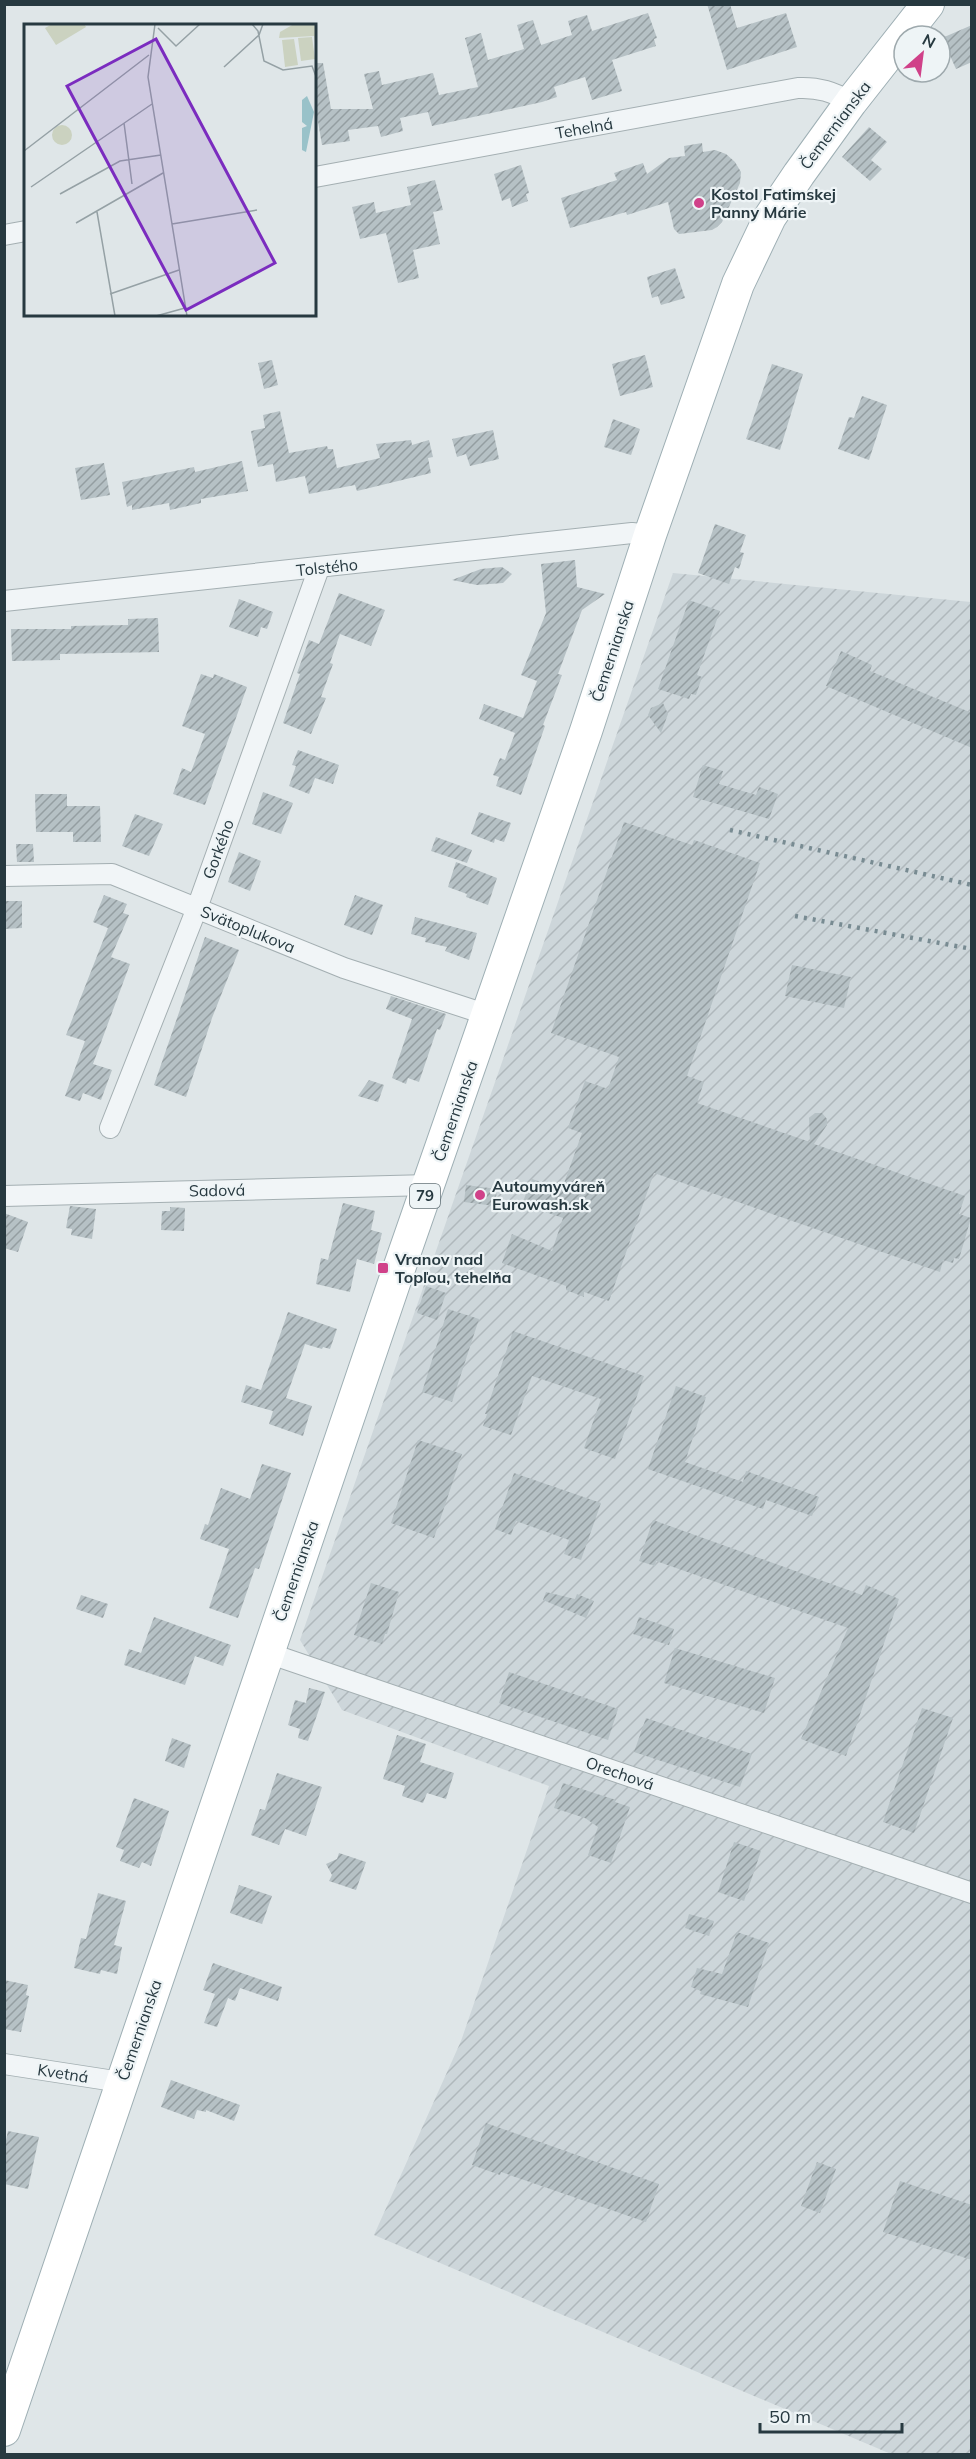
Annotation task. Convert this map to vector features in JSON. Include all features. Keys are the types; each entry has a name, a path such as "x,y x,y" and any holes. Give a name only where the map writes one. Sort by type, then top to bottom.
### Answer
{"main road":[{"name":"Čemernianska","path":"4,2430 121,2082 586,730 650,535 738,284 770,217 851,102 928,4"}],"street":[{"name":"Tehelná","path":"316,177 798,88 814,87 851,102"},
{"path":"4,235 24,231"},
{"name":"Tolstého","path":"4,601 632,533 650,535"},
{"name":"Gorkého","path":"110,1128 197,908 319,568"},
{"name":"Svätoplukova","path":"4,876 112,873 344,968 488,1015"},
{"name":"Sadová","path":"4,1196 429,1185"},
{"name":"Orechová","path":"268,1653 972,1893"},
{"name":"Kvetná","path":"4,2064 121,2082"}],"shaded area":[{"path":"673,573 971,602 971,2454 891,2454 374,2235 461,2041 549,1786 342,1710 300,1640"}],"building":[{"path":"707,4 730,4 737,28 786,13 797,47 727,70"},
{"path":"648,13 657,38 654,39 656,46 612,60 622,91 592,100 585,77 554,87 557,97 542,102 432,126 428,112 400,118 403,131 381,137 378,126 348,130 350,141 322,145 316,110 316,63 323,63 331,109 373,109 364,74 379,71 382,85 433,73 439,95 478,87 465,38 481,33 488,60 524,49 517,25 533,20 541,45 572,35 568,21 587,15 592,31"},
{"path":"972,25 972,62 956,69 952,60 952,34"},
{"path":"869,127 887,142 871,160 882,169 870,181 842,157"},
{"path":"702,143 703,152 715,150 726,154 741,172 740,183 722,222 717,227 712,230 679,234 674,229 668,202 627,215 626,212 570,228 561,198 617,180 614,173 643,163 647,174 669,158 685,156 684,146"},
{"path":"521,165 529,193 526,194 528,201 512,207 510,198 502,201 494,174"},
{"path":"435,180 443,210 433,212 440,244 413,250 419,278 398,283 386,233 360,239 352,207 374,202 376,213 411,205 407,187"},
{"path":"675,268 685,298 661,305 658,296 652,298 647,277"},
{"path":"645,355 653,387 620,396 612,364"},
{"path":"272,360 278,385 264,389 258,363"},
{"path":"772,364 803,374 780,450 746,439"},
{"path":"862,396 887,405 869,460 838,449 849,417 854,418"},
{"path":"280,411 289,453 327,446 328,449 333,449 337,468 380,458 376,444 411,440 412,445 429,440 433,457 428,458 431,473 357,491 355,485 309,494 305,476 276,482 273,464 258,467 251,431 265,428 263,415"},
{"path":"613,419 640,429 631,455 604,447"},
{"path":"493,430 499,459 470,466 466,454 457,457 452,439"},
{"path":"242,461 248,491 201,499 201,503 170,510 169,503 132,510 132,505 127,507 122,482 194,467 195,472"},
{"path":"104,463 110,495 81,500 75,468"},
{"path":"715,524 746,535 740,552 744,553 739,569 735,567 729,584 698,573"},
{"path":"575,560 577,587 605,594 582,610 558,674 562,675 543,725 545,726 521,795 496,786 499,777 493,775 500,758 505,760 515,733 479,719 484,704 523,718 537,681 521,675 546,613 541,564"},
{"path":"502,567 512,574 503,583 477,585 452,580 481,569"},
{"path":"339,593 385,610 371,646 340,634 330,663 333,664 321,697 326,698 311,734 283,723 309,640 319,644"},
{"path":"239,599 273,612 267,629 261,627 258,637 229,627"},
{"path":"689,600 720,611 697,675 702,677 696,695 691,694 689,699 658,689"},
{"path":"158,618 159,652 60,654 60,660 12,661 11,629 71,629 71,626 128,625 128,619"},
{"path":"841,651 872,665 870,671 972,713 972,748 826,686"},
{"path":"201,674 213,678 214,674 247,687 205,805 173,794 182,768 191,772 205,734 182,726"},
{"path":"663,703 668,714 661,733 648,715 651,708"},
{"path":"298,750 339,765 333,784 315,778 309,794 289,786 296,766 292,765"},
{"path":"703,765 723,771 719,784 756,795 759,787 778,794 769,819 693,797"},
{"path":"263,792 293,803 281,834 252,824"},
{"path":"35,794 67,794 67,806 100,806 101,842 73,842 73,832 36,832"},
{"path":"479,812 511,823 504,842 495,839 494,843 471,834"},
{"path":"135,814 163,824 149,856 122,846"},
{"path":"624,822 692,845 694,840 760,863 687,1076 704,1082 697,1103 810,1142 809,1118 815,1113 822,1113 827,1119 827,1125 814,1144 965,1196 959,1214 971,1218 959,1259 954,1258 953,1263 943,1260 940,1272 654,1173 609,1301 584,1292 584,1297 566,1290 566,1286 502,1263 512,1234 552,1251 563,1218 522,1204 532,1179 562,1189 582,1133 568,1128 585,1081 608,1089 619,1057 551,1033"},
{"path":"436,837 472,850 467,863 431,851"},
{"path":"16,844 33,844 34,862 17,862"},
{"path":"239,852 261,861 250,891 228,882"},
{"path":"456,862 497,878 488,905 448,887"},
{"path":"104,895 127,904 123,913 129,915 111,957 130,964 93,1064 112,1070 101,1100 83,1093 80,1101 65,1096 85,1041 66,1035 108,928 93,922"},
{"path":"355,895 383,905 372,935 344,925"},
{"path":"4,901 22,901 22,928 4,929"},
{"path":"415,917 477,933 469,960 445,951 447,947 425,942 426,938 411,934"},
{"path":"205,937 239,950 212,1018 186,1097 154,1085"},
{"path":"792,965 851,977 844,1008 785,996"},
{"path":"391,996 446,1014 440,1030 437,1029 419,1082 408,1078 406,1084 392,1078 412,1019 386,1009"},
{"path":"369,1080 384,1085 378,1102 358,1096"},
{"name":"Autoumyváreň Eurowash.sk","path":"466,1185 497,1189 495,1206 464,1202"},
{"path":"343,1203 375,1211 371,1230 382,1233 374,1264 357,1259 350,1292 316,1284 321,1258 328,1260"},
{"path":"70,1206 96,1209 92,1239 71,1235 72,1229 66,1228"},
{"path":"170,1207 185,1208 184,1231 161,1230 162,1211 170,1211"},
{"path":"4,1213 28,1222 18,1252 4,1248"},
{"path":"426,1286 446,1293 437,1320 417,1313"},
{"path":"448,1309 479,1319 452,1402 422,1392"},
{"path":"288,1312 337,1329 330,1349 305,1344 286,1398 312,1406 303,1436 269,1424 273,1411 241,1402 246,1385 261,1390"},
{"path":"513,1331 644,1376 615,1459 584,1448 601,1399 532,1376 511,1435 483,1426"},
{"path":"676,1386 706,1397 685,1462 743,1482 746,1471 819,1497 812,1516 766,1500 763,1509 648,1469"},
{"path":"418,1440 462,1454 434,1538 391,1523"},
{"path":"262,1464 291,1473 259,1569 255,1568 238,1618 209,1608 229,1549 200,1539 205,1524 208,1525 221,1488 250,1499"},
{"path":"514,1473 601,1503 581,1560 564,1554 569,1540 516,1521 511,1535 495,1529"},
{"path":"653,1520 862,1595 866,1585 899,1599 846,1756 801,1739 848,1628 656,1561 655,1566 639,1561"},
{"path":"371,1583 399,1592 382,1644 354,1635"},
{"path":"546,1592 575,1599 577,1594 594,1601 586,1618 543,1600"},
{"path":"81,1595 108,1604 103,1618 76,1609"},
{"path":"154,1617 231,1645 223,1666 195,1656 185,1685 124,1665 129,1649 141,1653"},
{"path":"639,1617 674,1629 669,1645 633,1634"},
{"path":"675,1648 775,1678 764,1713 664,1683"},
{"path":"509,1672 618,1709 608,1740 499,1703"},
{"path":"309,1688 325,1692 308,1741 298,1738 300,1729 288,1725 295,1700 306,1703"},
{"path":"922,1708 953,1718 914,1833 883,1822"},
{"path":"646,1718 752,1754 740,1787 634,1752"},
{"path":"397,1735 426,1744 420,1762 454,1773 446,1799 427,1793 423,1803 402,1796 405,1786 383,1779"},
{"path":"172,1738 191,1745 184,1768 165,1761"},
{"path":"277,1773 322,1787 306,1836 285,1829 279,1845 251,1835 260,1809 265,1810"},
{"path":"563,1783 616,1800 615,1802 630,1807 611,1863 588,1855 598,1827 585,1818 554,1808"},
{"path":"134,1798 169,1811 151,1866 142,1862 139,1868 120,1861 124,1850 116,1847"},
{"path":"734,1842 761,1851 744,1901 718,1892"},
{"path":"339,1853 366,1862 356,1890 329,1881 332,1875 326,1864 337,1859"},
{"path":"239,1885 272,1896 262,1924 230,1913"},
{"path":"98,1893 126,1901 114,1945 122,1947 117,1974 101,1970 100,1974 74,1968 81,1938 86,1939"},
{"path":"689,1914 714,1921 709,1936 685,1928"},
{"path":"737,1932 769,1943 748,2007 700,1994 701,1991 691,1987 697,1968 722,1974"},
{"path":"213,1963 282,1987 278,2001 240,1988 235,2001 228,1998 217,2027 204,2023 215,1994 203,1990"},
{"path":"4,1980 28,1985 26,1995 29,1996 21,2032 4,2029"},
{"path":"171,2080 240,2105 234,2121 206,2110 206,2112 197,2110 194,2119 161,2107"},
{"path":"486,2123 659,2184 646,2222 501,2172 500,2175 472,2165"},
{"path":"8,2131 39,2137 28,2189 4,2184 4,2149"},
{"path":"817,2162 836,2169 820,2213 801,2206"},
{"path":"900,2181 972,2205 972,2260 883,2232"}],"railway":[{"path":"730,830 972,885"},
{"path":"795,916 972,949"}],"place":[{"name":"Kostol Fatimskej Panny Márie","path":"699,203"},
{"name":"Autoumyváreň Eurowash.sk","path":"480,1195"},
{"name":"Vranov nad Topľou, tehelňa","path":"383,1268"}]}
